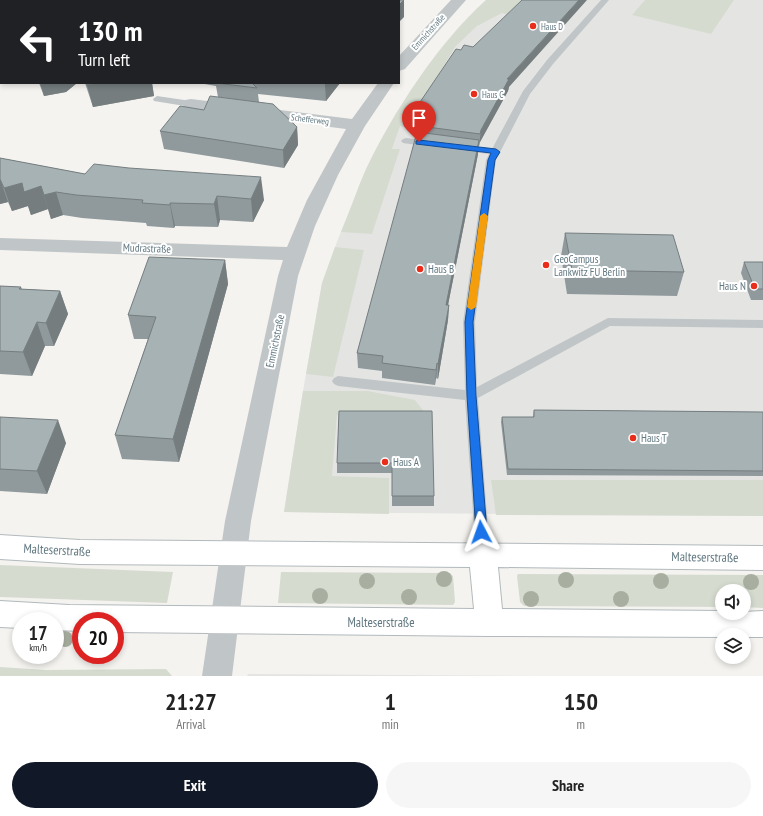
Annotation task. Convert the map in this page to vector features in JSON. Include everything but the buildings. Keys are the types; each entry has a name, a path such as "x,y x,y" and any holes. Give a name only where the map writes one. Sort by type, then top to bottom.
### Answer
{"main road":[{"name":"Malteserstraße","path":"0,547 80,552 763,558"},
{"path":"483,555 489,623"},
{"name":"Malteserstraße","path":"0,614 69,618 489,623 763,624"}],"street":[{"name":"Emmichstraße","path":"400,65 424,36 459,0"},
{"name":"Emmichstraße","path":"217,676 238,521 294,254 321,194 357,125 385,84"},
{"name":"Schefferweg","path":"191,104 357,125"},
{"name":"Mudrastraße","path":"0,244 294,254"}],"lane":[{"path":"483,555 471,396 469,322 492,160 526,93 550,62 605,0"},
{"path":"157,99 191,104"},
{"path":"406,141 496,152"},
{"path":"338,381 471,396 608,322 763,324"}],"shaded area":[{"name":"GeoCampus Lankwitz FU Berlin","path":"486,0 763,0 763,516 284,512 322,283 338,239 366,170 396,113 429,65 456,32"},
{"path":"486,0 537,0 518,18 502,13 477,26 455,47 411,121 440,129 436,135 400,126 392,149 400,149 372,234 341,232 366,169 404,101 418,79 451,36"},
{"path":"645,0 734,0 711,34 632,15"},
{"path":"335,247 364,250 333,377 306,374 322,283"},
{"path":"303,391 368,391 415,400 429,418 337,415 332,476 389,478 389,514 284,512"},
{"path":"491,480 763,480 763,516 496,515"},
{"path":"0,565 173,572 167,603 0,597"},
{"path":"281,572 450,573 453,576 455,602 453,605 278,603"},
{"path":"518,574 763,575 763,608 751,607 751,584 715,584 715,607 524,606 520,602"},
{"path":"0,667 46,670 166,669 172,676 0,676"},
{"path":"248,674 545,676 247,676"}],"slow traffic":[{"path":"471,307 484,216"}],"place":[{"name":"Haus D","path":"533,26"},
{"name":"Haus C","path":"474,94"},
{"name":"GeoCampus Lankwitz FU Berlin","path":"546,265"},
{"name":"Haus B","path":"420,269"},
{"name":"Haus N","path":"754,286"},
{"name":"Haus T","path":"633,438"},
{"name":"Haus A","path":"385,462"}],"route":[{"path":"419,142 496,152 492,160 469,322 471,396 481,532"}]}
